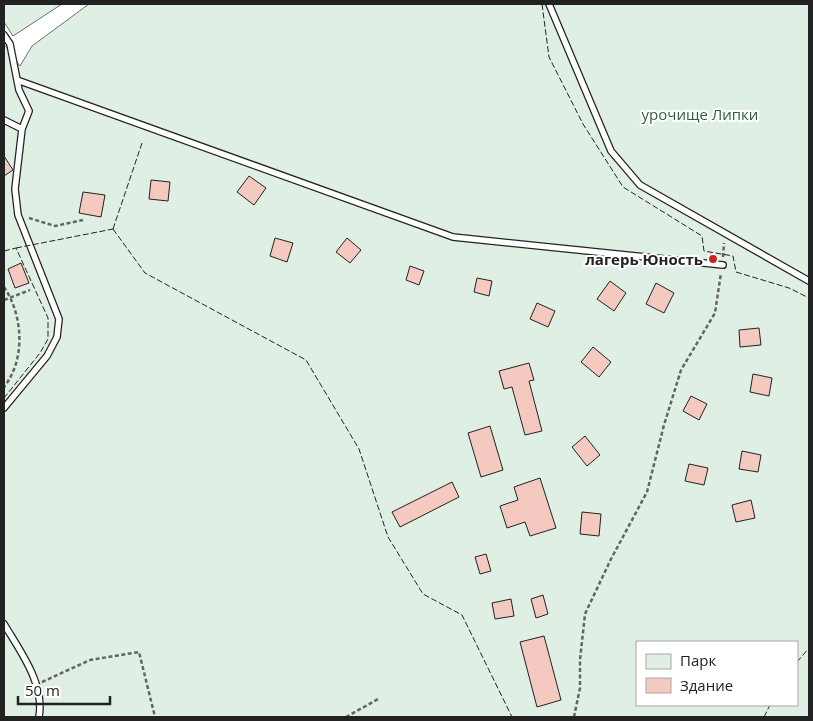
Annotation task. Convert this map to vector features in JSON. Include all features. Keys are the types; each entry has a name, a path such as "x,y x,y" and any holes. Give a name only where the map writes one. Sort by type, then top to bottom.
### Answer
{"lane":[{"path":"549,4 611,151 640,185 809,282"},
{"path":"4,35 10,44 19,90 29,111 22,129 15,189 18,215 59,320 57,337 47,356 4,408"},
{"path":"17,80 453,237 722,265"},
{"path":"4,120 22,129"},
{"path":"4,624 39,691 39,717"}],"path":[{"path":"18,215 55,226 83,220"},
{"path":"574,717 580,688 580,660 585,614 611,559 647,492 664,424 681,370 715,313 725,234"},
{"path":"4,287 10,296 18,317 20,338 16,360 9,380 4,387"},
{"path":"4,300 10,296 30,290"},
{"path":"36,685 90,660 139,652 155,717"},
{"path":"346,717 380,698"}],"green space":[{"path":"4,4 62,4 13,36 4,22"},
{"name":"урочище Липки","path":"89,4 809,4 809,717 4,717 4,44 20,66 32,46"}],"building":[{"path":"4,156 13,170 4,176"},
{"path":"249,176 266,188 254,205 237,192"},
{"path":"151,180 170,182 168,201 149,199"},
{"path":"83,192 105,195 101,217 79,213"},
{"path":"275,238 293,243 287,262 270,256"},
{"path":"347,238 361,250 350,263 336,252"},
{"name":"лагерь Юность","path":"710,254 717,255 716,263 709,262"},
{"path":"21,263 29,283 15,288 8,269"},
{"path":"410,266 424,271 419,285 406,280"},
{"path":"477,278 492,281 489,296 474,292"},
{"path":"610,281 626,293 614,311 597,299"},
{"path":"656,283 674,293 664,313 646,304"},
{"path":"537,303 555,311 548,327 530,319"},
{"path":"759,328 761,345 740,347 739,330"},
{"path":"593,347 611,362 599,377 581,362"},
{"path":"529,363 534,380 529,381 542,431 525,435 512,387 504,389 499,371"},
{"path":"753,374 772,378 769,396 750,392"},
{"path":"691,396 707,404 699,420 683,411"},
{"path":"490,426 503,470 481,477 468,433"},
{"path":"585,436 600,455 587,466 572,447"},
{"path":"742,451 761,455 758,472 739,469"},
{"path":"689,464 708,468 704,485 685,481"},
{"path":"540,478 556,528 530,536 525,522 507,528 500,506 518,500 514,487"},
{"path":"452,482 459,497 400,527 392,512"},
{"path":"751,500 755,518 736,522 732,505"},
{"path":"582,512 601,514 599,536 580,534"},
{"path":"486,554 491,571 480,574 475,557"},
{"path":"543,595 548,614 536,618 531,599"},
{"path":"511,599 514,616 495,619 492,603"},
{"path":"544,636 561,700 537,707 520,642"}],"fence":[{"path":"542,4 549,57 583,124 623,187 702,236 704,251 733,256 736,272 789,288 809,298"},
{"path":"113,229 142,143"},
{"path":"113,229 145,273 306,360 359,449 388,537 423,594 462,615 512,717"},
{"path":"16,248 113,229"},
{"path":"4,251 16,248 48,318 48,339 40,353 4,398"},
{"path":"798,661 809,648"},
{"path":"764,717 770,706"}],"place":[{"name":"лагерь Юность","path":"713,259"}]}
